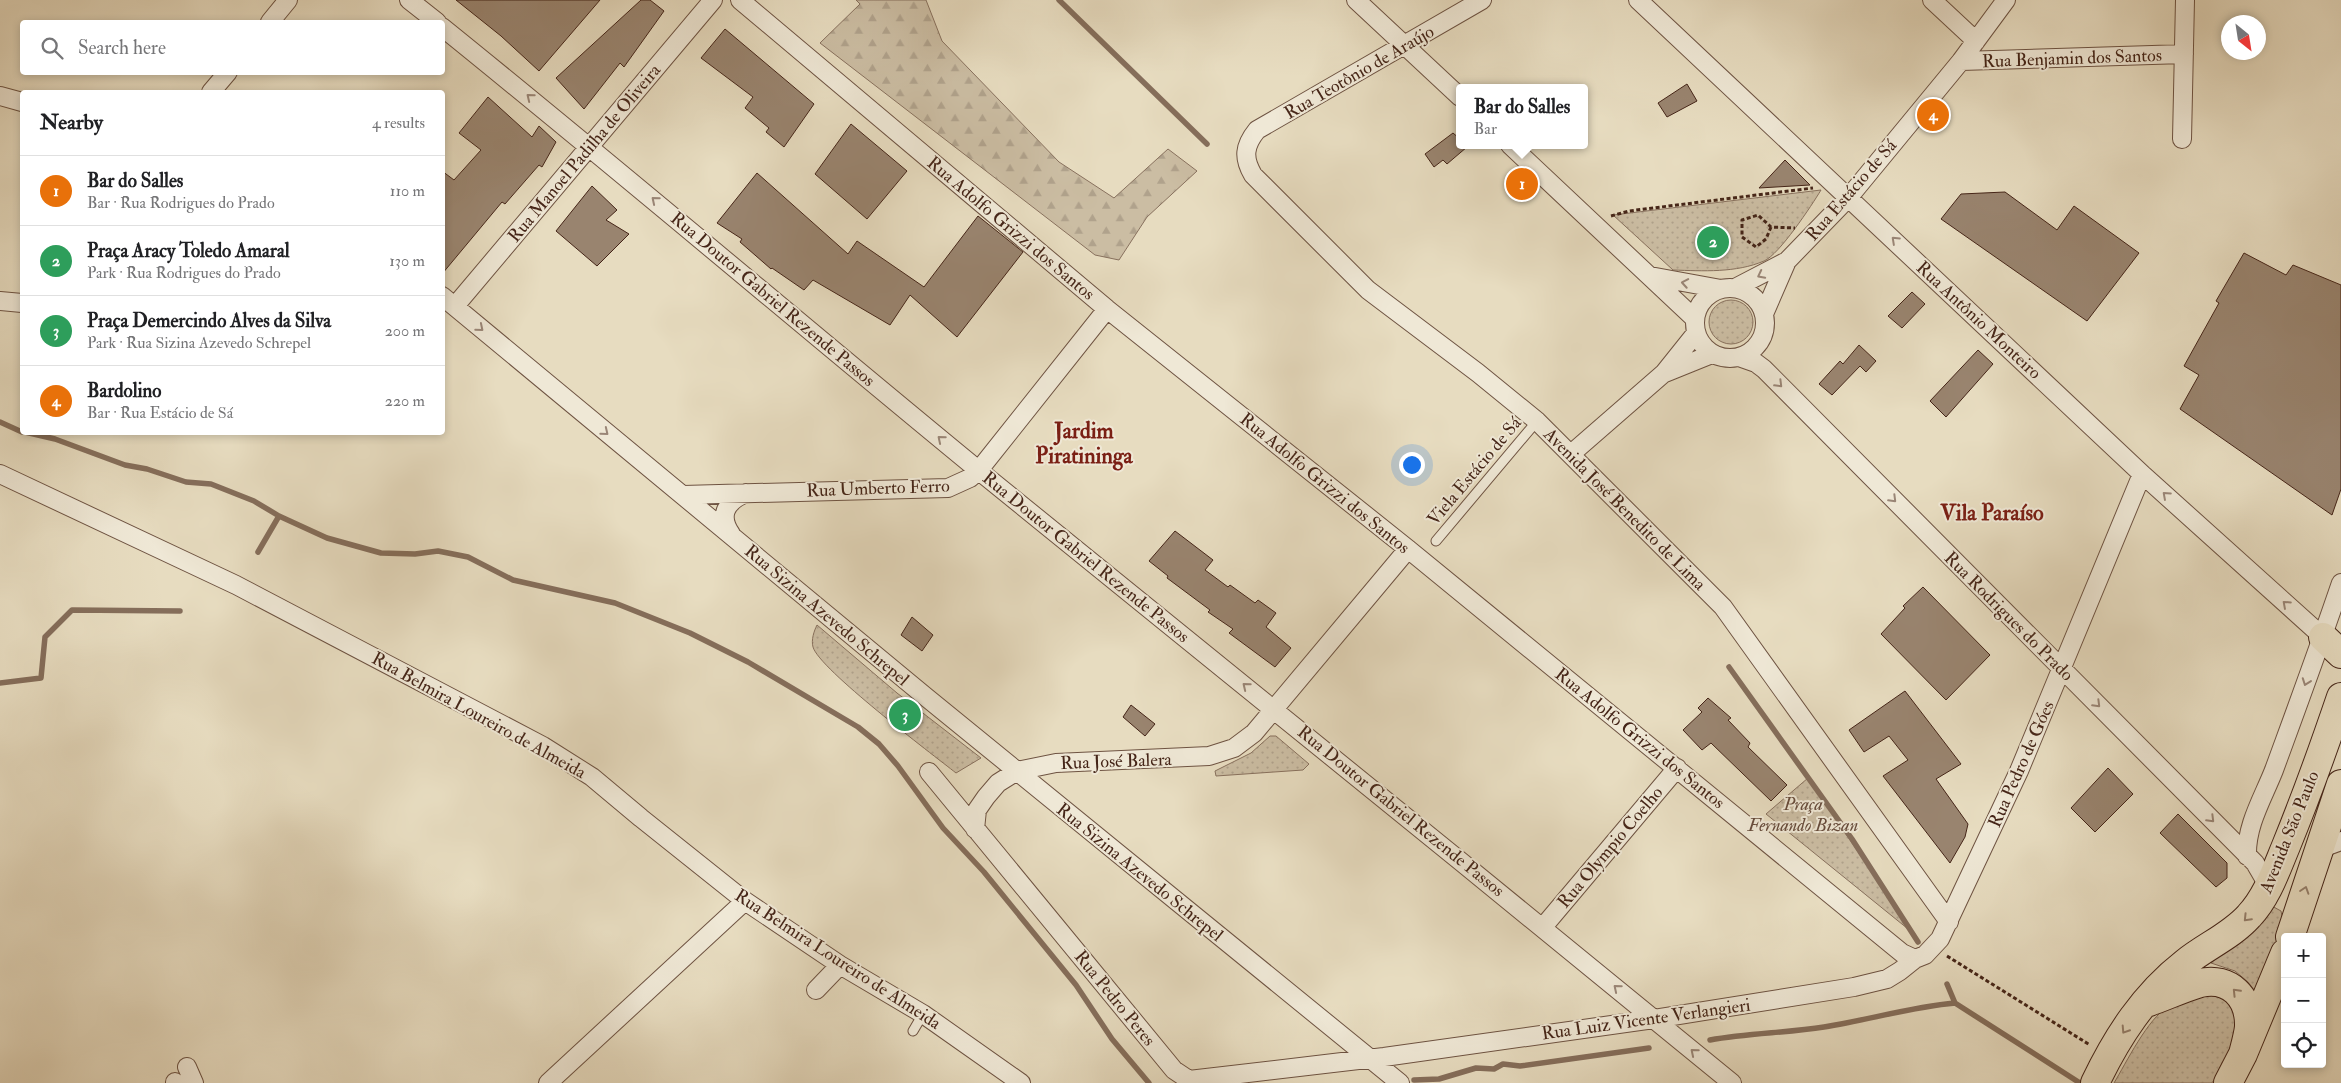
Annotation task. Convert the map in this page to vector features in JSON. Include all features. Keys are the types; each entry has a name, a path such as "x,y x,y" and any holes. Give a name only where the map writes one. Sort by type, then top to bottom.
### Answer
{"main road":[{"name":"Avenida São Paulo","path":"2095,1083 2108,1056 2141,1005 2186,962 2228,936 2250,916 2269,886 2320,758 2341,697"},
{"name":"Avenida São Paulo","path":"2292,933 2330,845 2340,790"},
{"path":"2228,1083 2243,1054 2281,963"},
{"path":"2141,1005 2200,983 2215,982 2228,984 2243,999 2249,1026 2243,1054"}],"street":[{"path":"272,20 288,0"},
{"path":"409,0 434,20"},
{"name":"Rua Manoel Padilha de Oliveira","path":"447,302 590,146 713,0"},
{"name":"Rua Adolfo Grizzi dos Santos","path":"740,0 1107,309 1408,549 1902,953 1915,959"},
{"path":"1356,0 1456,93"},
{"name":"Rua Teotônio de Araújo","path":"1246,152 1248,141 1257,130 1482,0"},
{"name":"Rua Antônio Monteiro","path":"1638,0 2142,474 2332,645"},
{"name":"Rua Benjamin dos Santos","path":"1932,0 1976,41"},
{"name":"Rua Estácio de Sá","path":"1728,289 1787,261 1818,229 1843,191 1960,61 2006,0"},
{"path":"2182,139 2185,0"},
{"name":"Rua Doutor Gabriel Rezende Passos","path":"445,29 590,146 979,470 1543,926 1732,1083"},
{"name":"Rua Benjamin dos Santos","path":"1960,61 2184,54"},
{"path":"214,90 226,75"},
{"path":"0,96 20,101"},
{"path":"1514,149 1650,276 1695,326 1702,345 1712,354 1726,358 1739,357 1752,351 1761,340 1765,328 1764,314 1758,302 1748,292 1650,276"},
{"name":"Avenida José Benedito de Lima","path":"1246,152 1247,164 1253,175 1368,290 1537,421 1723,607 1949,922"},
{"name":"Rua Estácio de Sá","path":"1764,314 1787,261"},
{"path":"1571,454 1664,373 1695,326 1699,306 1708,296 1728,289"},
{"path":"0,301 20,303"},
{"name":"Rua Sizina Azevedo Schrepel","path":"447,302 1400,1083"},
{"name":"Rua Umberto Ferro","path":"683,495 948,488 970,478 979,470 1107,309"},
{"path":"1664,373 1712,354"},
{"name":"Rua Rodrigues do Prado","path":"1739,357 1756,363 1764,369 2248,856 2262,872 2269,886"},
{"name":"Rua Belmira Loureiro de Almeida","path":"0,474 236,585 543,746 592,777 745,900 840,965 924,1014 1022,1083"},
{"name":"Rua Pedro de Góes","path":"1915,959 1925,955 1934,948 1949,922 2019,771 2142,474"},
{"path":"733,537 725,525 724,514 727,506 747,492"},
{"name":"Rua José Balera","path":"975,829 977,810 986,797 998,782 1017,771 1056,763 1209,756 1223,752 1246,741 1408,549"},
{"name":"Avenida São Paulo","path":"2248,856 2247,841 2249,830 2332,645 2341,583"},
{"name":"Rua Olympio Coelho","path":"1543,926 1677,768"},
{"name":"Rua Pedro Peres","path":"929,772 1180,1076 1188,1080 1370,1059"},
{"path":"548,1083 745,900"},
{"name":"Rua Luiz Vicente Verlangieri","path":"1370,1059 1654,1019 1854,987 1887,979 1900,972 1915,959"},
{"path":"816,990 840,965"},
{"path":"187,1067 194,1083"}],"lane":[{"name":"Viela Estácio de Sá","path":"1436,541 1537,421"},
{"path":"913,1031 924,1014"}],"path":[{"path":"1596,226 1613,214 1629,211 1843,191"},
{"path":"1771,227 1766,239 1756,247 1742,237 1742,220 1758,215 1771,227 1818,229"},
{"path":"1934,948 2108,1056"}],"green space":[{"path":"856,0 926,0 942,41 1059,162 1114,198 1168,149 1197,171 1147,217 1119,260 1095,255 820,43 860,4"},
{"path":"1821,190 1795,229 1770,257 1764,261 1742,268 1708,271 1673,270 1613,215"},
{"path":"1731,300 1743,304 1749,310 1753,322 1749,334 1743,340 1731,344 1719,340 1713,334 1709,322 1713,310 1719,304"},
{"path":"817,625 897,693 981,758 956,773 878,711 834,673 820,658 812,644"},
{"path":"1270,736 1276,736 1309,764 1303,770 1216,776 1215,771 1251,753"},
{"name":"Praça Fernando Bizan","path":"1808,778 1913,933 1766,814"},
{"path":"2270,905 2281,911 2283,921 2260,998 2248,982 2235,971 2211,963 2260,919"},
{"path":"2212,992 2226,1001 2234,1011 2237,1022 2233,1046 2212,1083 2114,1083 2145,1031 2160,1013 2178,1002"}],"building":[{"path":"456,0 600,0 539,71 501,36"},
{"path":"641,0 650,0 664,11 624,67 620,63 584,109 556,78"},
{"path":"725,29 814,104 784,147 766,132 769,128 745,108 753,97 701,58"},
{"path":"1687,84 1697,101 1667,117 1658,103"},
{"path":"488,97 532,137 539,126 556,142 542,167 539,165 505,204 502,202 445,270 445,173 454,180 481,150 459,133"},
{"path":"851,124 907,171 867,219 815,174"},
{"path":"1453,133 1456,136 1456,149 1465,149 1447,164 1443,160 1434,167 1425,154"},
{"path":"1785,160 1810,185 1759,188"},
{"path":"757,173 848,254 857,241 924,287 978,216 1023,252 957,337 910,295 890,325 813,280 804,290 771,269 740,242 742,239 717,223"},
{"path":"592,186 617,210 606,220 629,234 597,266 556,231"},
{"path":"2005,192 2057,230 2074,206 2139,253 2087,321 1941,219 1961,194"},
{"path":"2244,253 2286,275 2293,265 2341,285 2341,489 2332,515 2180,409 2199,375 2184,366 2219,303 2216,301"},
{"path":"1912,292 1925,304 1902,328 1888,316"},
{"path":"1859,345 1876,361 1866,372 1860,366 1832,395 1819,384 1840,361 1843,364"},
{"path":"1978,350 1993,364 1946,417 1930,401"},
{"path":"1175,531 1213,560 1205,570 1228,587 1230,585 1255,603 1258,600 1276,613 1266,627 1291,648 1275,667 1229,633 1233,629 1208,612 1210,610 1167,578 1168,576 1149,561"},
{"path":"1923,587 1990,655 1946,700 1881,634 1905,608 1903,606"},
{"path":"912,617 933,635 922,651 901,635"},
{"path":"1905,691 1961,764 1936,779 1968,824 1965,837 1950,863 1883,776 1908,760 1889,736 1864,752 1849,730"},
{"path":"1708,698 1731,718 1728,720 1750,743 1748,747 1787,785 1771,801 1711,743 1702,750 1683,730 1702,712 1698,708"},
{"path":"1131,705 1155,724 1145,736 1123,717"},
{"path":"2108,768 2133,794 2095,832 2071,808"},
{"path":"2178,814 2227,863 2227,878 2216,887 2160,833"}],"waterway":[{"path":"1059,0 1207,144"},
{"path":"0,422 20,431"},
{"path":"38,435 55,439 125,465 147,469 186,482 211,484 254,501 279,516 327,538 381,553 415,554 438,551 468,557 513,580 615,603 690,633 748,662 858,727 879,744 898,766 943,828 984,872 1076,985 1112,1039 1149,1083"},
{"path":"258,552 279,516"},
{"path":"0,683 41,678 45,637 72,610 180,611"},
{"path":"1729,667 1852,839 1918,942"},
{"path":"1947,984 1955,1003"},
{"path":"1710,1040 1824,1027 1922,1007 1955,1003 2080,1083"},
{"path":"1414,1080 1439,1079 1476,1068 1494,1069 1503,1064 1520,1066 1649,1048"}],"place":[{"name":"Bardolino","path":"1933,115"},
{"name":"Bar do Salles","path":"1522,184"},
{"name":"Praça Aracy Toledo Amaral","path":"1713,242"},
{"name":"Praça Demercindo Alves da Silva","path":"905,715"}],"district":[{"name":"Jardim Piratininga","path":"1084,442"},
{"name":"Vila Paraíso","path":"1992,512"}]}
